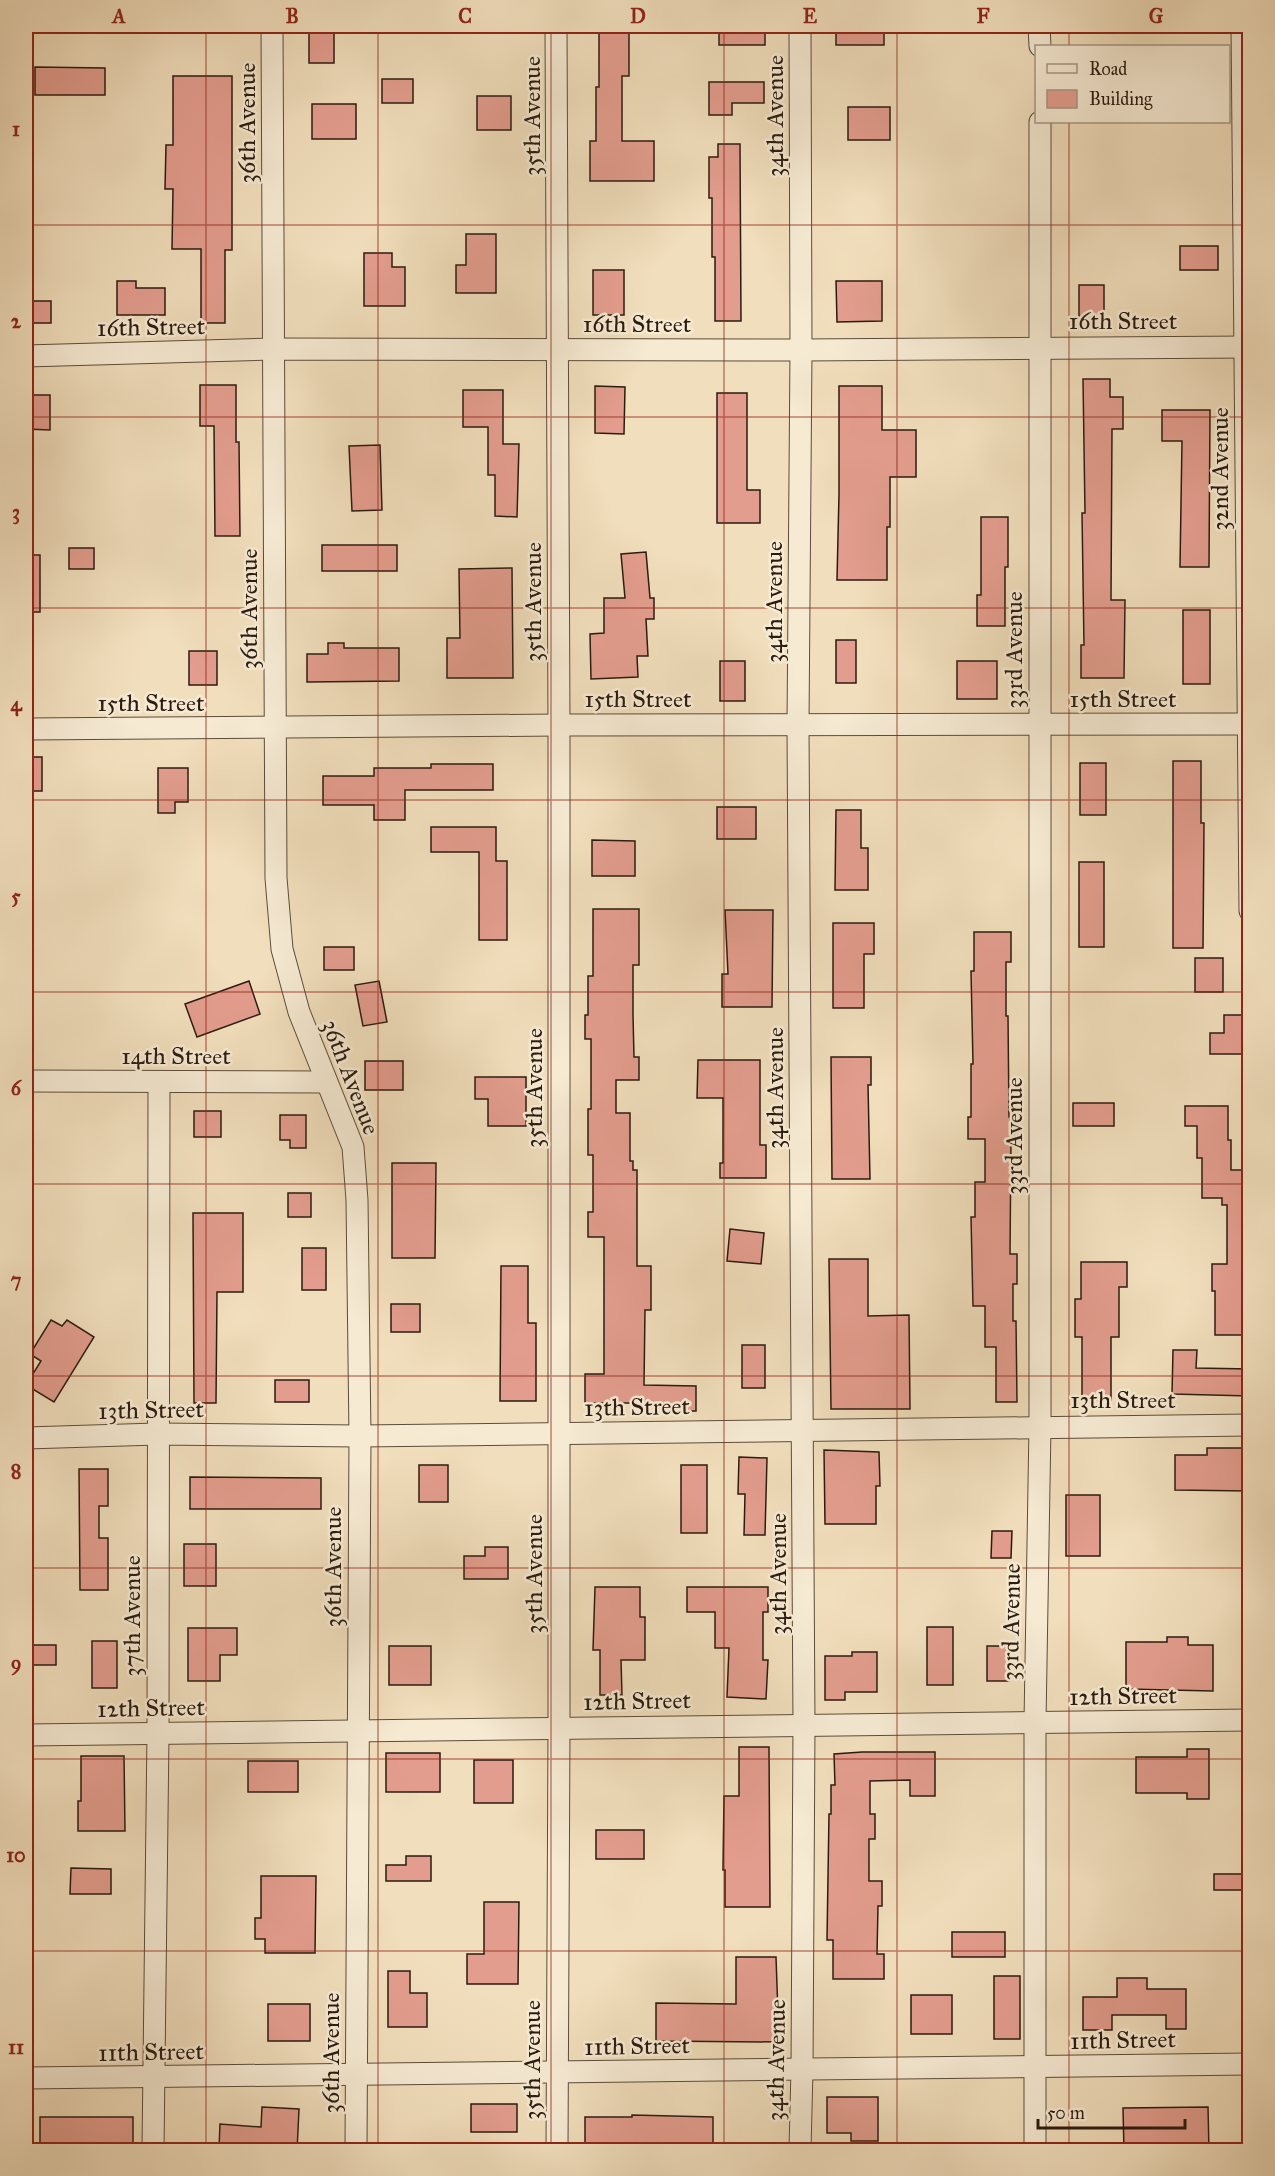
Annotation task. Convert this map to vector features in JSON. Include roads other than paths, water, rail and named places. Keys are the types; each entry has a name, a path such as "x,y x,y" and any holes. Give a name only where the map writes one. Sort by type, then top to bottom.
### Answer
{"street":[{"name":"36th Avenue","path":"272,26 276,878 282,949 299,1012 353,1147 357,1200 360,1436 356,2151"},
{"name":"35th Avenue","path":"556,26 560,1434 557,2151"},
{"name":"34th Avenue","path":"800,26 801,350 798,726 804,1430 800,2151"},
{"path":"1040,26 1040,45"},
{"name":"32nd Avenue","path":"1242,26 1247,347 1250,912"},
{"name":"33rd Avenue","path":"1035,2151 1035,1722 1040,1426 1040,123"},
{"name":"16th Street","path":"26,356 273,350 1247,347"},
{"name":"15th Street","path":"26,729 559,725 1248,724"},
{"name":"14th Street","path":"26,1082 326,1082"},
{"name":"37th Avenue","path":"153,2151 152,2077 158,1733 159,1082"},
{"name":"13th Street","path":"26,1438 158,1434 360,1436 1250,1425"},
{"name":"12th Street","path":"26,1735 1250,1720"},
{"name":"11th Street","path":"26,2078 1250,2064"}]}
